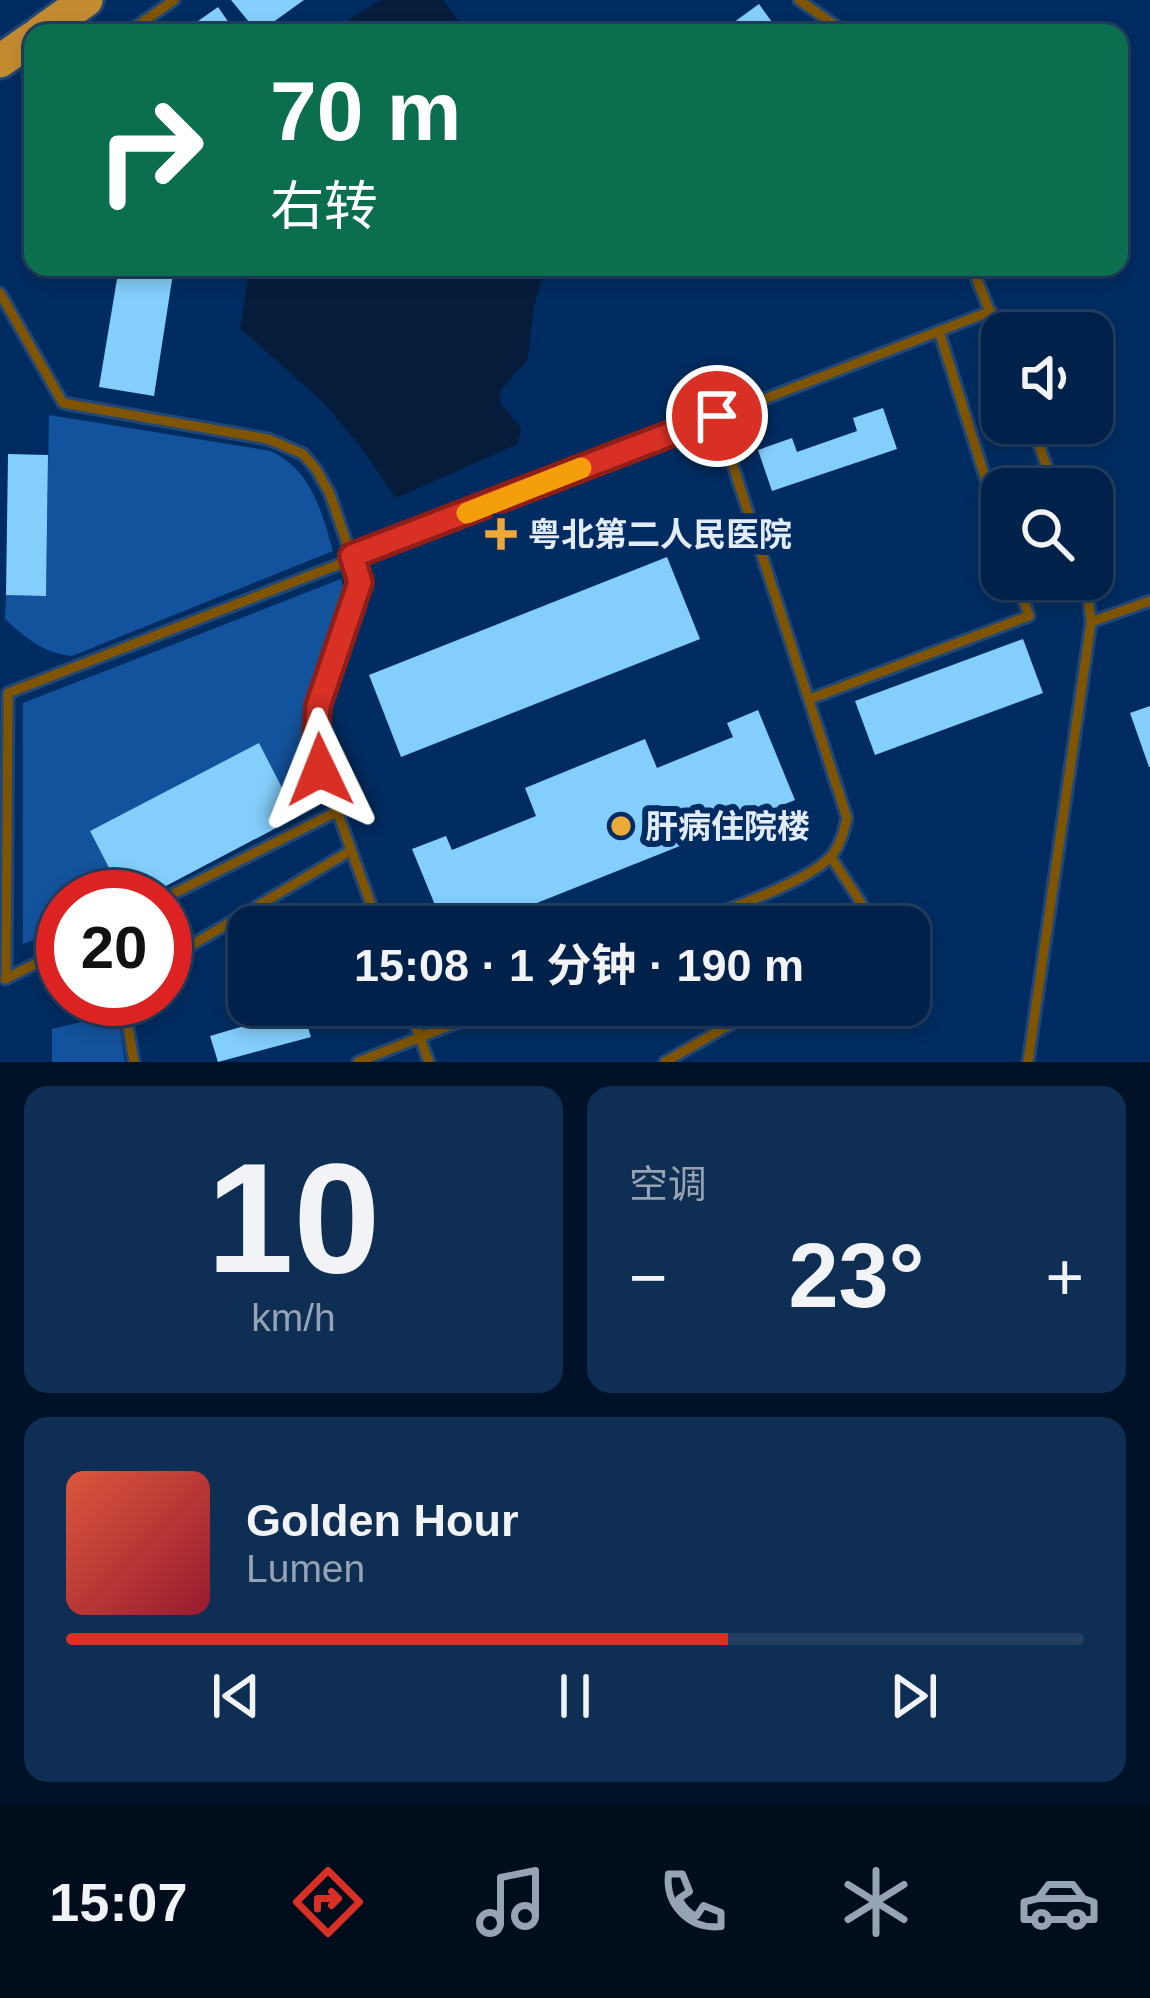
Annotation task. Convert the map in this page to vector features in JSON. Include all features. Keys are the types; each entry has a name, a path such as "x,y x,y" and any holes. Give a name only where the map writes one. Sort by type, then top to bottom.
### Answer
{"highway":[{"path":"52,24 86,0"}],"lane":[{"path":"140,24 174,0"},
{"path":"800,0 833,24"},
{"path":"36,963 3,979 8,693 991,311 976,276"},
{"path":"0,293 63,403 268,439 303,454 330,494 360,582 318,706 315,728 320,770 371,906"},
{"path":"939,331 982,468"},
{"path":"717,416 847,818 831,857 809,873 732,906"},
{"path":"810,698 1028,616 1023,600"},
{"path":"1028,1062 1091,622 1088,600"},
{"path":"1091,622 1150,601"},
{"path":"192,884 336,812"},
{"path":"192,945 350,851"},
{"path":"831,857 863,906"},
{"path":"128,1026 134,1062"},
{"path":"416,1026 429,1062"},
{"path":"358,1062 453,1026"},
{"path":"668,1061 728,1026"}],"shaded area":[{"path":"380,0 443,0 461,24 343,24"},
{"path":"249,276 543,276 528,359 500,391 501,404 521,428 518,444 396,498 323,402 240,328"},
{"path":"49,415 271,451 305,481 333,551 72,656 44,648 5,619 6,595 46,595"},
{"path":"341,579 347,600 302,729 302,752 318,803 297,817 258,744 90,831 110,870 36,870 36,939 23,944 23,703"},
{"path":"120,1026 125,1062 52,1062 52,1029"}],"building":[{"path":"231,0 304,0 271,24 251,24"},
{"path":"759,4 773,24 731,24"},
{"path":"218,7 230,24 194,24"},
{"path":"118,276 173,276 154,396 99,387"},
{"path":"883,408 897,449 772,491 758,450 792,438 797,452 857,431 853,418"},
{"path":"8,454 48,455 46,596 6,595"},
{"path":"667,557 700,639 401,757 369,675"},
{"path":"1023,639 1043,693 875,755 855,701"},
{"path":"1150,706 1150,767 1149,767 1130,713"},
{"name":"肝病住院楼","path":"758,710 795,800 530,906 435,906 412,849 446,836 452,850 536,816 525,788 645,739 657,768 733,737 727,723"},
{"path":"259,743 297,817 192,872 110,870 90,831"},
{"path":"244,1026 307,1026 311,1037 218,1062 210,1036"}],"slow traffic":[{"path":"467,513 581,468"}],"place":[{"name":"粤北第二人民医院","path":"501,534"},
{"name":"肝病住院楼","path":"621,826"}],"route":[{"path":"320,770 315,750 318,706 360,582 352,556 717,416"}]}
